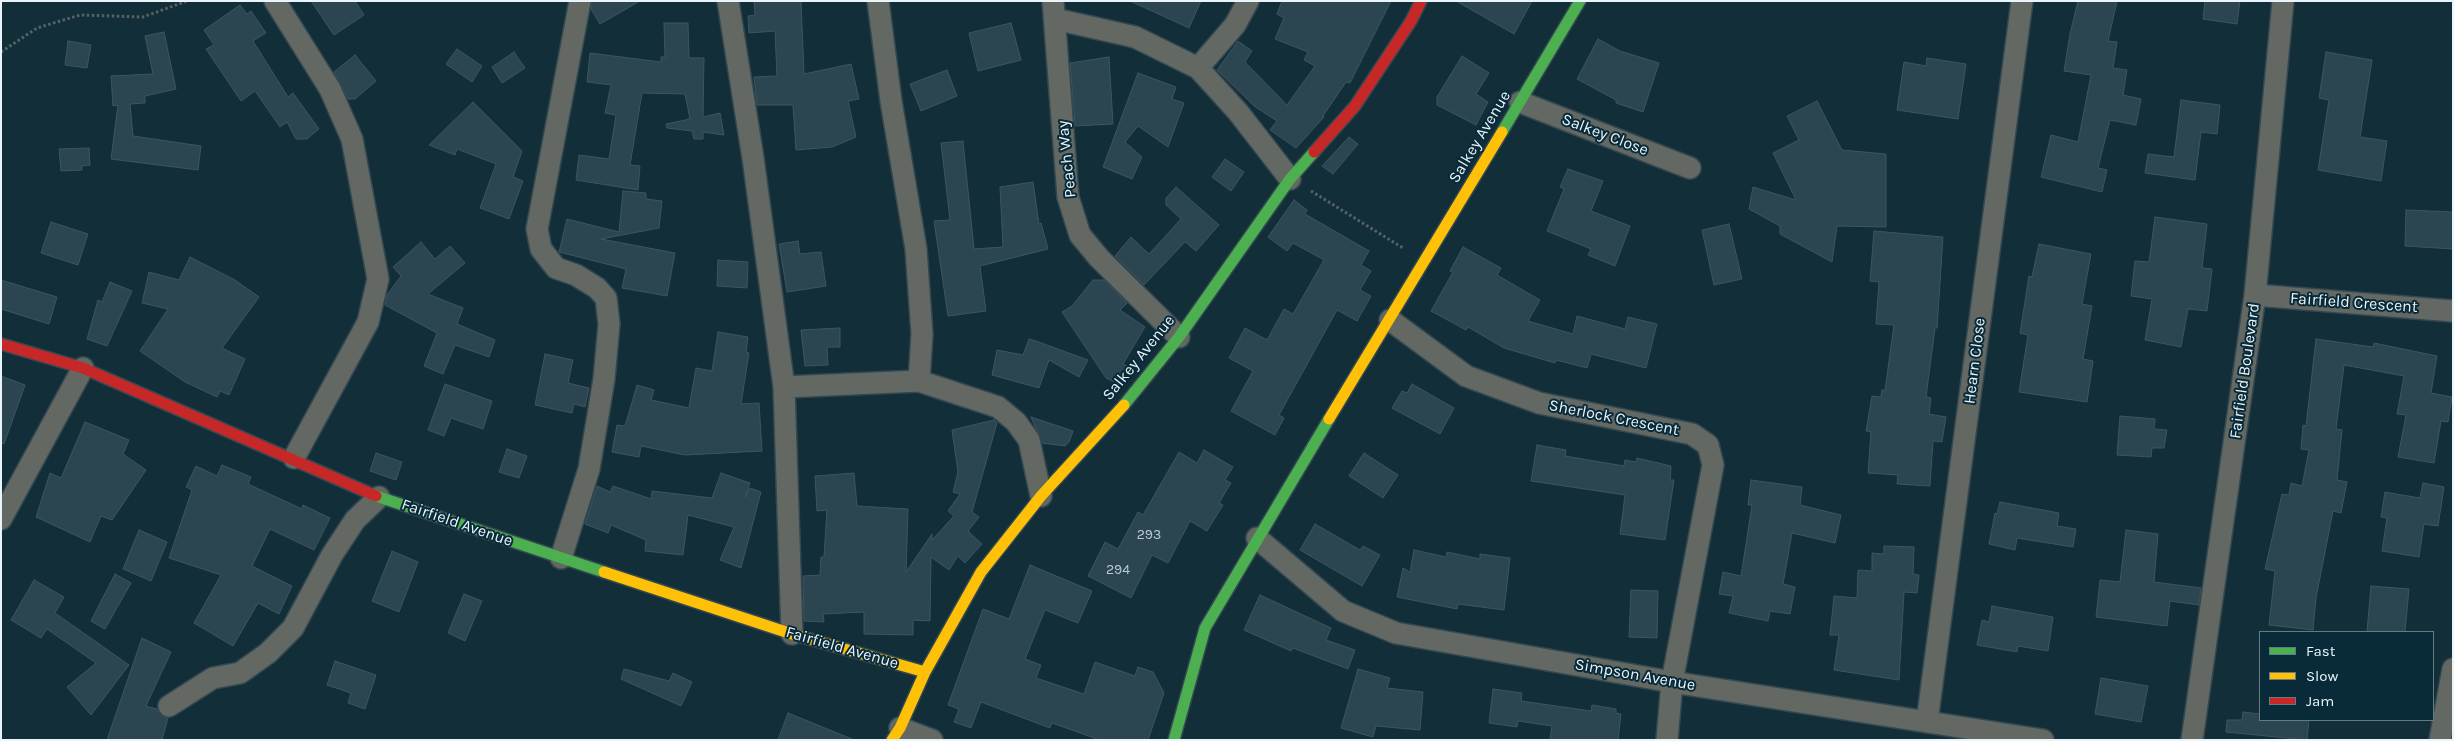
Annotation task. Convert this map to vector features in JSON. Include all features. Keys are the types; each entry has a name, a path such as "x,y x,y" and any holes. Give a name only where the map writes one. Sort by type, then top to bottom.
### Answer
{"street":[{"path":"275,1 330,89 352,139 378,279 368,322 294,458"},
{"path":"561,558 589,469 604,379 608,324 606,298 597,288 576,275 556,268 541,249 537,229 580,1"},
{"path":"728,1 752,148 784,387 792,634"},
{"path":"878,1 891,101 916,249 922,334 919,382"},
{"path":"1198,68 1234,25 1248,1"},
{"name":"Salkey Avenue","path":"896,734 925,672 981,572 1041,496 1117,413 1179,337 1290,179 1355,106 1411,21 1421,1"},
{"name":"Salkey Avenue","path":"1174,740 1205,628 1257,538 1425,262 1580,1"},
{"name":"Hearn Close","path":"1928,722 2022,1"},
{"name":"Fairfield Boulevard","path":"2192,740 2256,295 2283,1"},
{"path":"1054,10 1135,37 1198,68 1238,112 1290,179"},
{"name":"Peach Way","path":"1054,10 1068,197 1080,235 1099,258 1179,337"},
{"name":"Salkey Close","path":"1520,102 1690,168"},
{"name":"Fairfield Crescent","path":"2256,295 2453,311"},
{"name":"Sherlock Crescent","path":"1390,320 1466,376 1539,403 1692,434 1708,445 1713,465 1672,682 1667,740"},
{"name":"Fairfield Avenue","path":"1,344 83,368 267,450 294,458 379,497 792,634 925,672"},
{"path":"1,519 83,368"},
{"path":"784,387 919,382 998,407 1016,422 1029,440 1041,496"},
{"path":"169,706 213,678 240,673 268,653 293,628 332,555 355,520 379,497"},
{"name":"Simpson Avenue","path":"1257,538 1343,611 1396,634 1672,682 2043,740"},
{"path":"2440,740 2453,669"},
{"path":"896,734 932,740"}],"path":[{"path":"1,52 37,28 80,15 143,17 187,1"},
{"path":"1290,179 1425,262"}],"building":[{"path":"311,1 355,1 364,15 334,35"},
{"path":"592,1 640,1 600,24 591,9"},
{"path":"754,1 801,1 804,74 851,64 859,99 848,101 856,137 832,147 796,150 793,105 757,105 754,77 777,76 775,31 749,33 748,16 755,15"},
{"path":"1130,1 1201,1 1189,28"},
{"path":"1282,1 1391,1 1350,83 1346,82 1324,117 1296,148 1270,130 1277,121 1254,106 1217,70 1238,41 1252,51 1245,62 1287,105 1315,66 1304,60 1308,52 1275,39 1284,18 1277,14"},
{"path":"1456,1 1532,1 1514,34"},
{"path":"2078,1 2117,1 2108,41 2117,42 2113,68 2127,70 2123,95 2141,99 2136,125 2110,120 2098,168 2107,170 2102,192 2041,177 2051,135 2078,142 2091,75 2064,71"},
{"path":"2205,1 2240,1 2237,24 2203,19"},
{"path":"240,5 247,14 251,11 266,33 253,41 288,97 293,93 319,129 307,139 296,139 287,122 280,127 255,91 241,101 206,49 214,45 204,30"},
{"path":"664,23 688,23 689,58 704,58 703,117 720,113 724,135 703,132 703,139 694,139 692,131 667,128 666,124 690,119 685,94 642,93 630,165 640,166 638,190 576,180 579,155 609,159 616,115 605,113 611,85 587,82 590,53 661,62 661,57 665,57"},
{"path":"1011,23 1021,60 978,71 969,33"},
{"path":"164,32 176,89 145,96 145,103 130,104 133,136 201,146 198,170 111,159 118,105 113,106 111,76 153,74 145,36"},
{"path":"1598,39 1620,51 1659,63 1643,112 1616,103 1616,100 1577,79"},
{"path":"68,41 91,45 87,68 65,65"},
{"path":"457,49 482,66 472,82 446,64"},
{"path":"514,52 525,68 502,83 492,67"},
{"path":"2326,52 2372,60 2360,137 2387,141 2381,181 2318,170 2329,100 2319,98"},
{"path":"355,55 376,81 355,99 348,99 334,72"},
{"path":"1462,56 1489,73 1476,94 1488,102 1476,125 1437,105 1437,97"},
{"path":"1109,57 1113,124 1075,126 1070,63"},
{"path":"1927,58 1966,64 1958,119 1897,110 1904,62 1926,66"},
{"path":"947,70 957,96 921,111 910,84"},
{"path":"1138,73 1176,87 1172,99 1184,103 1168,147 1138,126 1125,142 1142,157 1132,179 1103,167"},
{"path":"2181,100 2220,105 2217,134 2201,132 2195,180 2145,173 2148,154 2174,157"},
{"path":"1817,101 1842,150 1886,154 1886,227 1837,226 1832,262 1780,234 1780,226 1749,209 1753,187 1796,200 1773,153 1799,140 1787,116"},
{"path":"473,102 522,151 513,177 523,181 509,219 480,208 496,164 457,149 455,155 429,145"},
{"path":"1349,137 1358,144 1333,174 1322,166"},
{"path":"963,141 974,249 1003,247 1000,187 1033,182 1039,224 1041,223 1048,249 980,266 986,311 948,316 934,221 950,220 941,143"},
{"path":"89,148 90,165 82,166 82,170 61,171 59,149"},
{"path":"1225,159 1244,172 1231,191 1212,177"},
{"path":"1568,169 1603,181 1591,211 1630,226 1615,266 1588,255 1591,249 1547,231 1564,189 1560,187"},
{"path":"1176,187 1219,225 1196,251 1185,242 1144,285 1115,256 1131,237 1149,254 1181,219 1166,205 1166,198"},
{"path":"623,191 646,193 646,199 662,201 659,228 601,239 675,253 667,296 622,288 626,269 559,252 567,219 619,232"},
{"path":"1294,200 1307,210 1305,214 1369,251 1361,265 1371,271 1360,290 1371,296 1357,321 1337,310 1279,415 1284,418 1275,435 1231,411 1253,371 1229,358 1245,328 1267,340 1284,309 1293,314 1324,260 1293,243 1287,251 1268,237"},
{"path":"2406,210 2453,212 2453,249 2405,246"},
{"path":"2155,217 2207,224 2202,268 2212,269 2207,311 2188,309 2181,347 2145,340 2152,299 2131,296 2135,261 2149,262"},
{"path":"51,222 88,234 78,265 41,253"},
{"path":"1729,224 1742,279 1714,285 1702,230"},
{"path":"1874,231 1943,237 1937,328 1935,328 1926,397 1931,398 1929,414 1946,417 1942,442 1933,441 1930,486 1897,484 1898,475 1868,473 1871,432 1866,431 1872,396 1881,397 1882,390 1885,390 1894,325 1876,324 1879,282 1870,281"},
{"path":"798,241 800,254 821,252 826,286 787,292 779,244"},
{"path":"421,242 435,259 450,246 465,263 428,294 463,308 457,324 495,340 489,357 455,345 443,374 424,366 437,333 385,305 387,295 401,276 393,267"},
{"path":"2039,244 2091,254 2082,304 2092,306 2083,359 2093,361 2087,402 2019,392 2028,335 2020,333 2029,276 2032,277"},
{"path":"1463,247 1501,268 1497,275 1540,300 1528,321 1573,334 1577,316 1625,329 1628,317 1657,324 1646,368 1591,354 1587,368 1556,360 1555,363 1504,348 1468,327 1466,330 1431,311 1453,272 1450,271"},
{"path":"190,257 235,280 259,297 222,348 245,359 229,395 220,391 217,397 185,382 140,351 168,309 142,303 149,272 179,280"},
{"path":"718,260 748,262 747,288 717,286"},
{"path":"1,280 57,297 49,324 1,309"},
{"path":"1093,280 1104,280 1127,303 1120,310 1145,327 1123,364 1132,369 1120,385 1106,378 1062,312 1072,306"},
{"path":"110,282 132,291 107,346 87,339 98,300 102,302"},
{"path":"840,328 840,347 827,347 828,365 805,366 801,330"},
{"path":"718,332 748,337 746,352 749,353 741,404 759,403 762,451 685,455 641,446 639,457 612,452 617,425 625,426 637,385 654,390 651,400 689,408 696,368 712,371"},
{"path":"1029,339 1088,360 1079,377 1049,360 1039,388 992,375 997,350 1023,355"},
{"path":"2316,339 2373,347 2374,343 2437,356 2431,393 2452,397 2448,422 2441,421 2434,463 2398,457 2406,415 2397,414 2404,376 2344,365 2336,429 2342,430 2337,480 2347,482 2341,513 2333,511 2316,598 2313,630 2269,625 2275,571 2265,569 2282,494 2289,495 2291,483 2302,486 2309,450 2301,449 2303,425 2306,426"},
{"path":"545,354 573,360 568,383 589,388 585,407 574,404 572,413 535,405"},
{"path":"1,376 25,385 4,444 1,443"},
{"path":"445,384 492,401 483,429 451,418 444,436 428,430"},
{"path":"1412,384 1454,408 1440,434 1392,408 1402,391 1407,393"},
{"path":"2120,416 2155,419 2154,429 2167,430 2164,448 2152,448 2151,457 2117,455"},
{"path":"1031,417 1073,431 1069,442 1065,446 1042,443"},
{"path":"994,420 997,423 972,512 979,517 968,531 982,544 965,563 958,556 949,570 931,557 930,621 913,620 913,635 864,634 864,612 823,614 824,622 804,621 803,576 820,575 821,557 824,557 827,510 817,511 815,476 854,473 857,506 908,509 906,572 932,534 932,540 954,516 948,511 960,494 953,492 958,472 952,430"},
{"path":"85,422 129,440 123,454 146,470 112,520 101,516 90,542 36,517 50,473 61,478"},
{"path":"1537,445 1566,450 1565,456 1624,466 1625,460 1636,462 1637,458 1671,466 1670,480 1674,480 1665,540 1620,534 1625,495 1531,481"},
{"path":"507,449 527,456 519,478 499,472"},
{"path":"1204,450 1233,467 1225,480 1231,483 1219,503 1223,505 1207,531 1190,521 1168,563 1152,555 1131,598 1088,576 1105,542 1118,549 1138,512 1143,515 1179,452 1197,463"},
{"path":"376,453 402,462 396,480 370,471"},
{"path":"1364,453 1398,475 1383,498 1349,476"},
{"path":"222,465 251,477 248,484 302,509 303,505 330,518 314,550 270,529 252,566 292,586 279,614 258,603 233,646 194,623 221,575 169,558 192,490 186,487 196,466 217,476"},
{"path":"721,473 750,483 745,497 750,488 761,492 741,568 720,560 734,527 688,515 683,555 645,551 646,540 611,525 608,533 585,524 597,486 610,492 613,486 651,499 652,491 712,498"},
{"path":"1751,480 1802,487 1800,505 1841,515 1835,543 1792,533 1783,584 1795,587 1790,614 1770,611 1768,621 1729,613 1733,596 1719,594 1723,572 1741,576 1752,505 1748,505"},
{"path":"2423,483 2444,487 2438,526 2424,524 2419,557 2382,551 2387,518 2381,517 2385,492 2420,498"},
{"path":"2000,502 2059,513 2057,526 2076,529 2073,547 2017,538 2015,550 1989,544 1995,513 1997,514"},
{"path":"1315,524 1360,550 1363,546 1380,555 1362,586 1300,550"},
{"path":"139,530 167,542 151,581 123,569"},
{"path":"2126,530 2158,534 2154,582 2201,588 2199,605 2170,601 2167,626 2096,617 2100,580 2120,582"},
{"path":"1884,546 1914,547 1913,574 1919,575 1917,593 1904,592 1899,680 1834,670 1839,635 1830,635 1834,596 1857,598 1858,570 1872,571 1872,553 1884,554"},
{"path":"1414,550 1446,557 1447,552 1480,559 1480,554 1510,558 1504,610 1458,604 1457,609 1397,597 1403,568 1410,572"},
{"path":"392,551 418,562 399,612 372,601"},
{"path":"1030,565 1092,591 1078,623 1045,610 1025,659 1041,665 1036,678 1084,694 1095,662 1135,676 1138,667 1153,672 1164,693 1148,740 1100,740 1052,723 1050,728 981,702 971,728 954,722 959,709 948,705 983,609 1009,619"},
{"path":"115,574 131,583 105,629 91,621"},
{"path":"34,580 64,597 55,613 129,665 91,715 67,687 96,663 47,629 41,638 11,620"},
{"path":"2371,586 2409,589 2405,631 2367,631"},
{"path":"1631,590 1658,591 1657,638 1629,637"},
{"path":"464,594 482,601 465,641 448,633"},
{"path":"1260,595 1331,628 1326,640 1355,650 1348,669 1293,648 1291,651 1244,630"},
{"path":"1992,606 2053,617 2048,651 2018,646 2017,652 1977,645 1982,620 1989,622"},
{"path":"142,638 171,652 146,706 157,709 163,717 168,718 162,740 107,740"},
{"path":"335,661 376,675 365,709 348,703 351,693 327,685"},
{"path":"624,669 669,681 673,673 692,682 681,706 621,679"},
{"path":"1358,669 1390,678 1387,688 1423,692 1420,730 1376,726 1373,737 1341,728"},
{"path":"2101,678 2148,686 2141,722 2095,714"},
{"path":"1493,689 1522,693 1521,701 1591,711 1592,705 1616,709 1616,713 1621,714 1618,740 1550,740 1552,726 1518,721 1517,727 1489,723"},
{"path":"2243,712 2259,714 2259,721 2309,721 2307,740 2226,732 2227,720 2242,720"},
{"path":"788,713 852,739 852,740 778,740"}],"traffic: fast":[{"path":"1502,132 1580,1"},
{"path":"1124,405 1179,337 1290,179 1314,152"},
{"path":"1174,740 1205,628 1329,419"},
{"path":"376,496 604,572"}],"traffic: slow":[{"path":"1329,419 1502,132"},
{"path":"892,740 900,728 925,672 981,572 1041,496 1124,405"},
{"path":"604,572 792,634 925,672"}],"traffic: jam":[{"path":"1314,152 1355,106 1411,21 1421,1"},
{"path":"1,344 83,368 376,496"}]}
